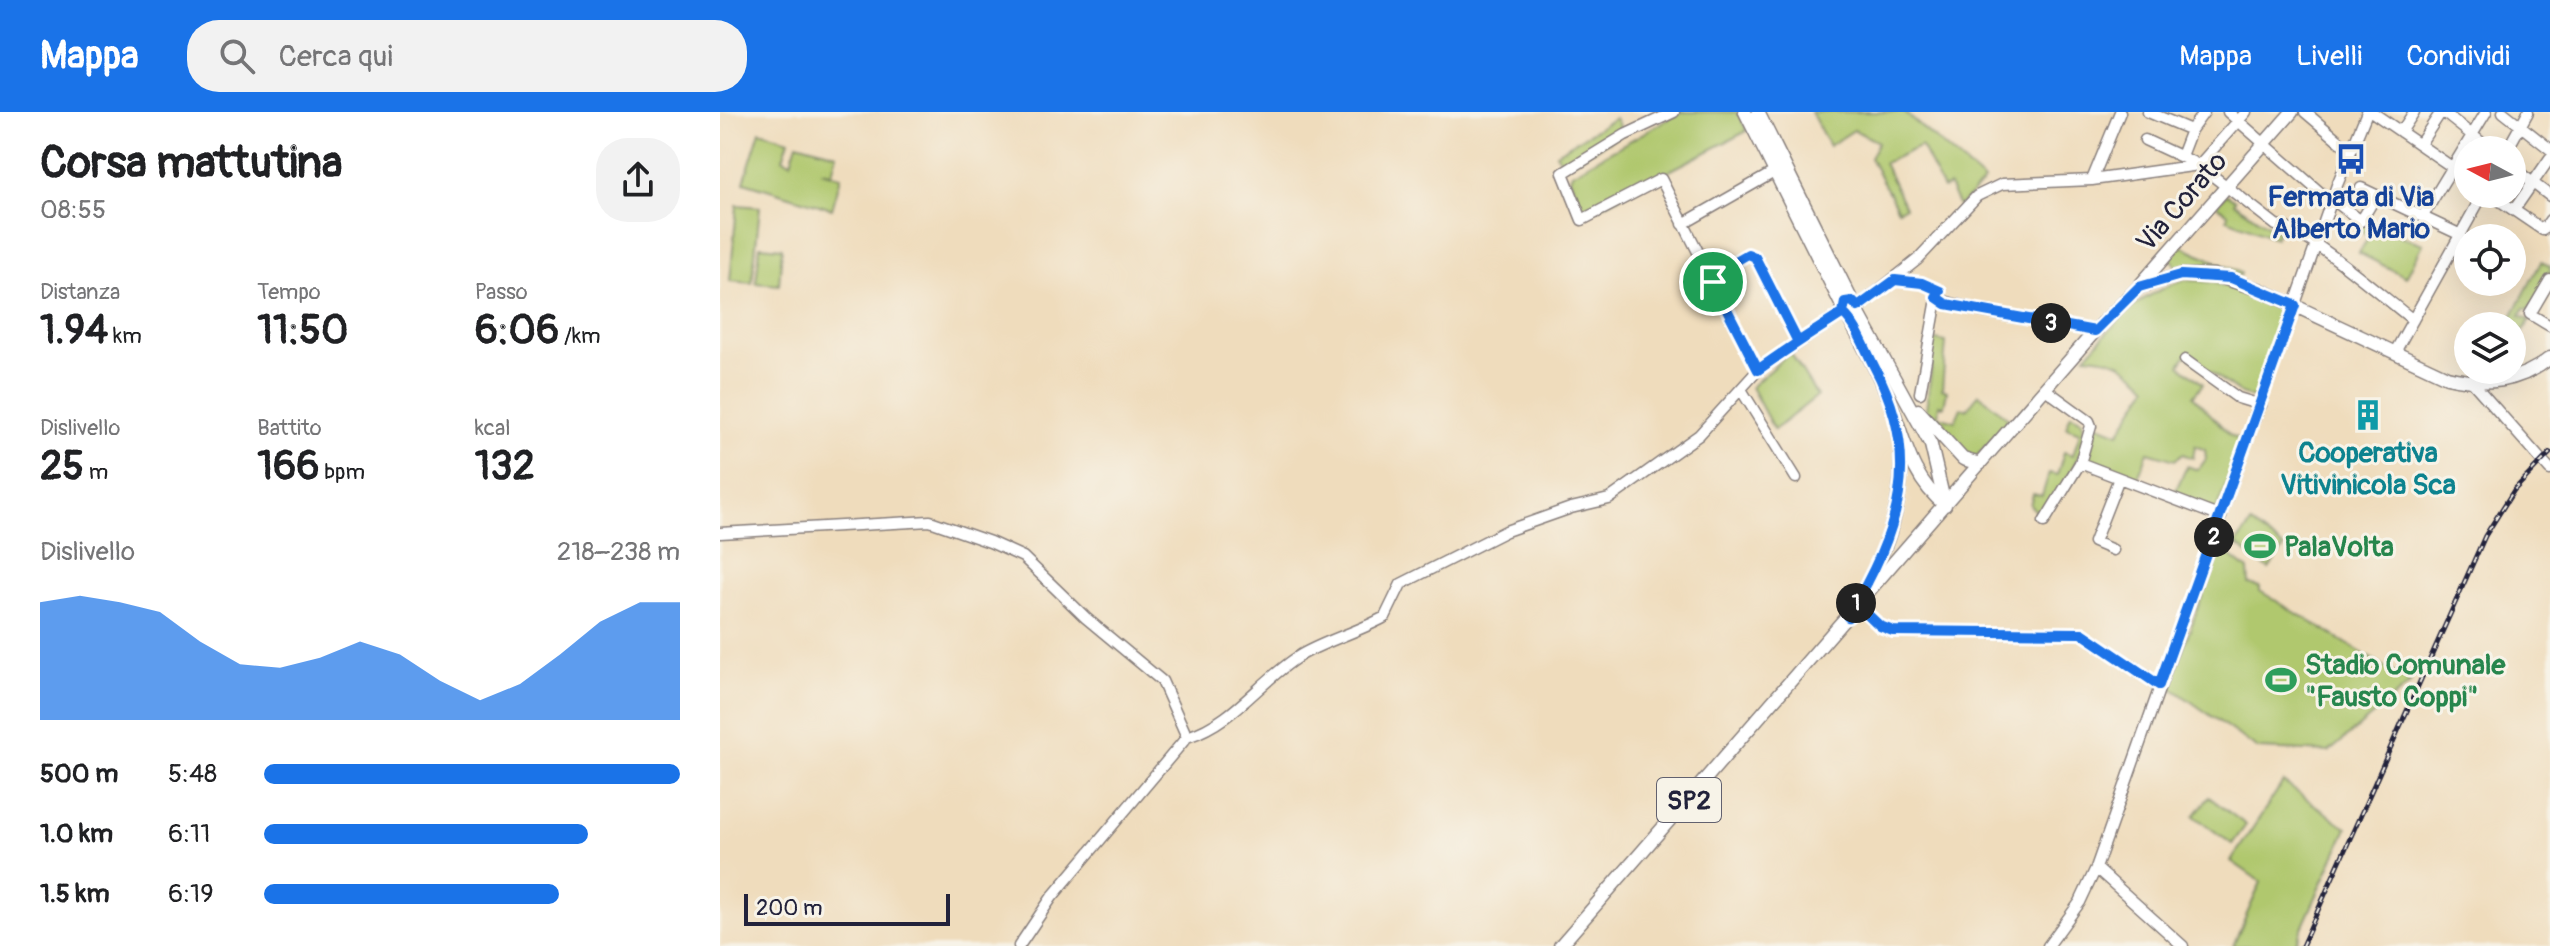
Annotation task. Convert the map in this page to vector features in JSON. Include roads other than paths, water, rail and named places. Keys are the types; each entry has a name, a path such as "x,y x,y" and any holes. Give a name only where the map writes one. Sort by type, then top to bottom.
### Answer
{"main road":[{"path":"1745,112 1850,309 1931,445 1945,505"},
{"path":"1758,112 1850,309 1887,395 1901,440 1920,478 1945,505"},
{"name":"Via Corato","path":"1945,505 2095,331 2139,287 2292,112"},
{"path":"2168,253 2168,264 2181,275"},
{"path":"2139,287 2181,275 2231,278 2454,379"},
{"path":"2526,372 2550,358"},
{"path":"1901,391 1963,459 1980,464"},
{"path":"1848,617 1875,570 1891,533 1901,487 1901,440"},
{"name":"SP2","path":"1560,946 1945,505"}],"street":[{"path":"1674,112 1625,135 1563,173 1582,220 1662,181 1758,370"},
{"path":"2092,180 2120,112"},
{"path":"2148,112 2191,130"},
{"path":"2181,156 2191,130 2204,112"},
{"path":"2228,112 2242,116 2263,145 2361,221 2376,196"},
{"path":"2305,112 2351,151"},
{"path":"2048,946 2080,902 2096,868 2332,200 2369,112 2452,166"},
{"path":"2401,132 2414,112"},
{"path":"2420,144 2442,112 2471,135"},
{"path":"2423,216 2486,112"},
{"path":"2503,112 2550,149"},
{"path":"2515,136 2528,112"},
{"path":"1019,946 1052,897 1187,737 1207,731 1240,708 1300,656 1385,617 1401,584 1506,531 1571,508 1609,499 1699,435 1758,370 1895,280 1985,190 2002,184 2092,180 2199,165 2242,116"},
{"path":"2145,140 2199,165 2276,225 2286,226 2316,246 2413,320"},
{"path":"2514,210 2550,158"},
{"path":"1683,224 1776,171"},
{"path":"2526,178 2550,196"},
{"path":"2361,188 2454,232"},
{"path":"2511,208 2543,230 2550,220"},
{"path":"2395,352 2454,247"},
{"path":"1710,276 1748,254 1755,257 1798,342"},
{"path":"1917,260 1922,283"},
{"path":"1895,280 1922,283 1939,296 1980,311 2095,331"},
{"path":"2550,280 2530,314 2550,326"},
{"path":"1920,393 1939,296"},
{"path":"2185,360 2238,398 2261,405"},
{"path":"2474,384 2550,470"},
{"path":"2044,522 2080,463 2089,421 2045,389"},
{"path":"1742,391 1796,478"},
{"path":"2080,463 2221,517"},
{"path":"2113,550 2094,542 2119,478"},
{"path":"720,533 930,521 990,542 1023,557 1086,618 1162,681 1187,737"},
{"path":"1858,605 1880,626 1893,631 2082,633 2159,685"},
{"path":"2096,868 2183,946"}],"railway":[{"path":"2302,946 2485,536 2514,490 2550,453"}],"place":[{"name":"Fermata di Via Alberto Mario","path":"2351,159"},
{"name":"Cooperativa Vitivinicola Sca","path":"2368,415"},
{"name":"PalaVolta","path":"2260,546"},
{"name":"Stadio Comunale \"Fausto Coppi\"","path":"2281,680"}]}
